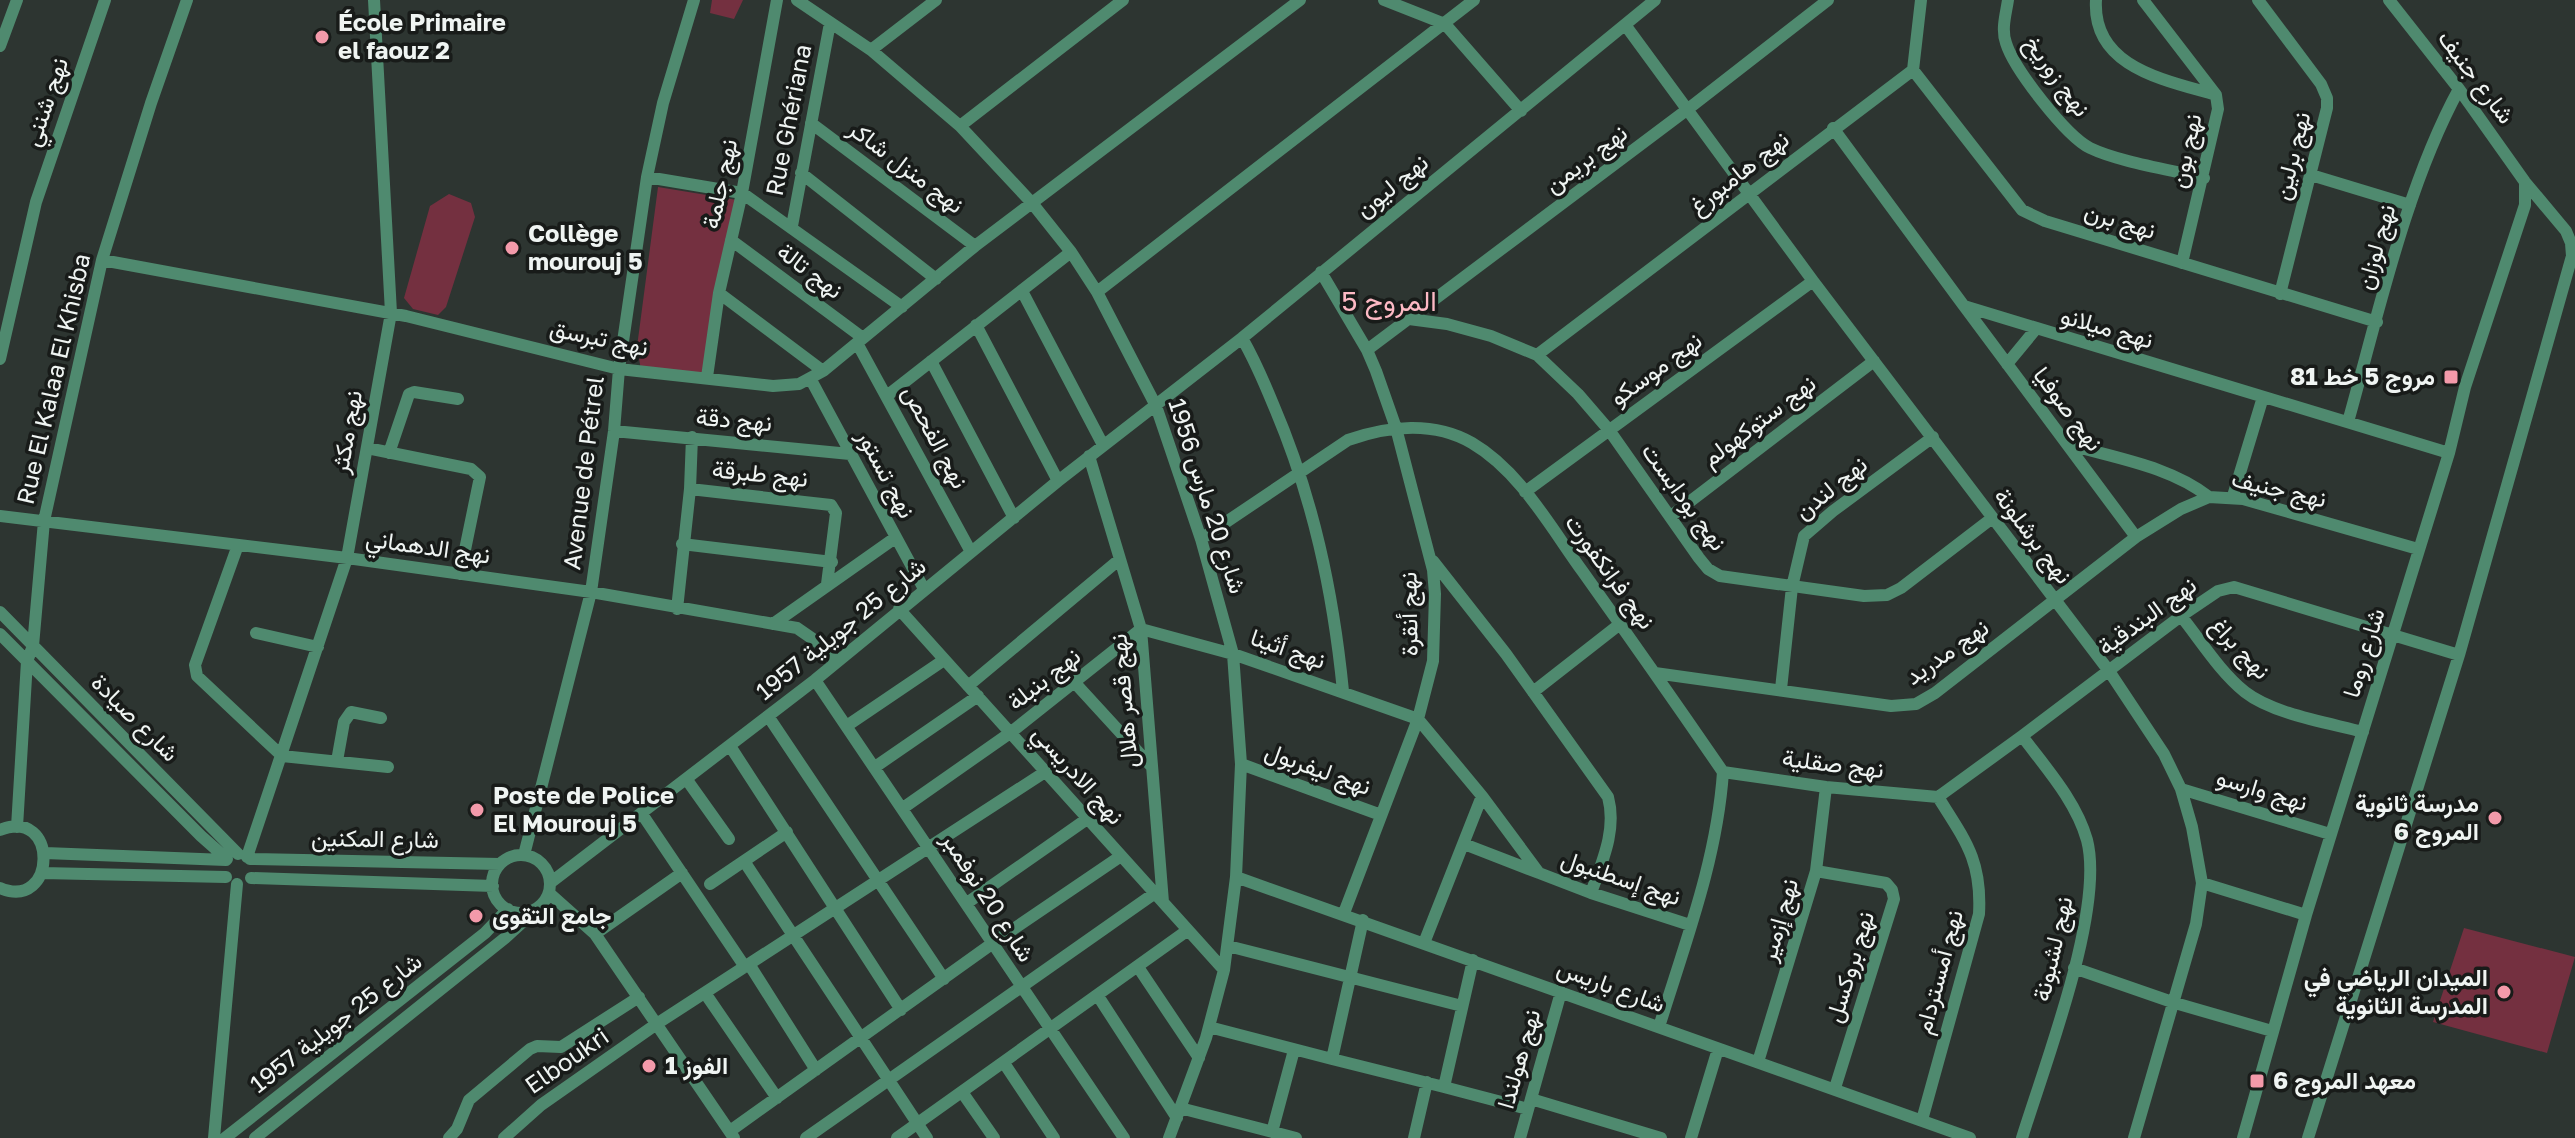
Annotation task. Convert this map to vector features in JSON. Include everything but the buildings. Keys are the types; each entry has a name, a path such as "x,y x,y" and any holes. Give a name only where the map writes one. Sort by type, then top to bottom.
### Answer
{"street":[{"path":"0,46 17,0"},
{"name":"نهج شنني","path":"0,359 36,202 105,0"},
{"name":"Rue El Kalaa El Khisba","path":"17,827 27,661 33,646 44,521 102,260 187,0"},
{"name":"نهج مكثر","path":"238,858 282,756 347,558 391,313 374,0"},
{"name":"Avenue de Pétrel","path":"524,855 591,592 647,177 663,103 694,0"},
{"name":"نهج جلمة","path":"707,377 719,293 742,193 777,0"},
{"name":"شارع 20 مارس 1956","path":"797,0 871,50 960,126 1032,203 1071,252 1097,292 1156,406 1201,539 1233,654 1241,764 1236,877 1224,970 1199,1058 1169,1138"},
{"path":"871,50 936,0"},
{"path":"960,126 1123,0"},
{"name":"نهج تبرسق","path":"102,260 391,313 619,369 773,386 799,384 823,371 975,246 1300,0"},
{"path":"1384,0 1445,24 1521,111"},
{"path":"1097,292 1474,0"},
{"name":"نهج ليون","path":"1156,406 1655,0"},
{"name":"نهج بريمن","path":"1367,350 1828,0"},
{"path":"1913,70 1921,0"},
{"name":"نهج زوريخ","path":"2008,0 2003,33 2006,46 2019,70 2080,142 2099,152 2204,178"},
{"name":"نهج بون","path":"2096,0 2096,20 2100,30 2128,65 2216,95"},
{"name":"نهج بون","path":"2143,0 2216,95 2216,127 2182,263"},
{"name":"شارع جنيف","path":"2308,1138 2459,655 2572,256 2566,231 2525,182 2459,89 2389,0"},
{"name":"نهج برلين","path":"2262,1 2321,84 2327,98 2280,294"},
{"name":"Rue Ghériana","path":"792,226 830,23"},
{"name":"نهج برشلونة","path":"1626,26 1991,519 2109,671 2164,754 2181,789 2192,827 2202,883 2196,924 2175,1003 2134,1138"},
{"name":"نهج هامبورغ","path":"1537,355 1913,70"},
{"name":"نهج برن","path":"1913,70 2022,210 2045,221 2377,322"},
{"name":"نهج لوزان","path":"2348,422 2410,205 2443,117 2459,89"},
{"name":"نهج منزل شاكر","path":"811,123 975,246"},
{"path":"1833,128 1964,306"},
{"path":"801,173 936,279"},
{"path":"2311,175 2410,205"},
{"path":"647,177 742,193 902,307"},
{"name":"شارع روما","path":"2243,1138 2330,834 2449,453 2465,387 2525,205 2525,182"},
{"name":"نهج تالة","path":"731,240 860,341"},
{"path":"888,395 1071,252"},
{"name":"نهج أنقرة","path":"1321,272 1367,350 1396,428 1429,555 1435,594 1433,661 1418,719 1344,913"},
{"name":"نهج موسكو","path":"1525,492 1813,281"},
{"path":"1022,291 1103,445"},
{"path":"719,293 823,371"},
{"path":"1438,298 1447,324"},
{"name":"نهج ميلانو","path":"1964,306 2449,453"},
{"name":"نهج صوفيا","path":"1964,306 2136,537"},
{"name":"نهج بودابست","path":"1409,319 1447,324 1491,336 1537,355 1578,394 1609,430 1699,558 1714,574 1864,596 1887,595 1901,588 1991,519"},
{"path":"976,325 1058,481"},
{"path":"2007,364 2035,330"},
{"path":"1242,338 1300,471 1328,575 1343,691"},
{"name":"نهج الفحص","path":"860,341 971,552"},
{"path":"931,361 1014,518"},
{"name":"نهج ستوكهولم","path":"1671,516 1874,361"},
{"name":"نهج تستور","path":"810,378 924,589"},
{"path":"389,453 409,394 414,392 458,399"},
{"path":"2233,496 2263,397"},
{"name":"شارع 25 جويلية 1957","path":"550,888 815,680 1089,456 1156,406"},
{"name":"نهج فرانكفورت","path":"1201,539 1348,440 1373,431 1396,428 1444,432 1473,444 1525,492 1723,772"},
{"name":"نهج دقة","path":"614,431 850,454"},
{"path":"677,609 690,489 692,437"},
{"name":"نهج لندن","path":"1781,689 1792,587 1804,536 1933,437"},
{"path":"2066,444 2175,477 2209,497"},
{"path":"367,448 471,469 480,477 460,574"},
{"name":"نهج قصر هلال","path":"1089,456 1141,629 1159,898"},
{"name":"نهج طبرقة","path":"690,489 831,505 836,513 832,562"},
{"name":"نهج جنيف","path":"2136,537 2181,509 2209,497 2233,496 2418,549"},
{"name":"نهج الدهماني","path":"0,516 347,558 591,592 797,628 823,646 836,662"},
{"name":"نهج مدريد","path":"1655,673 1891,706 1916,704 1935,693 2136,537"},
{"path":"773,624 895,538"},
{"path":"682,544 832,562 827,584"},
{"path":"238,545 195,665 197,676 282,756 388,767"},
{"path":"1429,555 1608,797 1612,811 1611,830 1591,893"},
{"path":"968,686 1120,559"},
{"name":"نهج البندقية","path":"1938,797 2218,591 2234,587 2459,655"},
{"name":"نهج الادريسي","path":"899,609 1224,970"},
{"name":"شارع صيادة","path":"0,612 238,858"},
{"name":"نهج براغ","path":"2181,616 2234,681 2253,698 2296,714 2363,732"},
{"path":"1533,692 1620,624"},
{"name":"نهج أثينا","path":"1141,629 1233,654 1418,719"},
{"name":"نهج بنبلة","path":"903,808 1010,733 1141,629"},
{"path":"256,633 318,647"},
{"name":"شارع صيادة","path":"0,634 201,836 238,858"},
{"path":"848,725 944,660"},
{"name":"شارع 20 نوفمبر","path":"815,680 1124,1138"},
{"path":"1075,683 1152,767"},
{"path":"875,767 978,696"},
{"path":"337,761 344,722 351,712 381,718"},
{"path":"768,716 944,979"},
{"name":"نهج إسطنبول","path":"1418,719 1482,796 1539,873"},
{"name":"نهج لشبونة","path":"2022,736 2079,817 2088,843 2090,878 2089,902 2074,968 2022,1138"},
{"path":"730,746 901,1010"},
{"name":"نهج ليفربول","path":"1241,764 1381,815"},
{"name":"Elboukri","path":"504,1138 541,1105 658,1023 1045,772"},
{"path":"1659,1027 1712,849 1721,804 1723,772"},
{"name":"نهج صقلية","path":"1723,772 1826,787 1938,797"},
{"path":"687,780 729,839"},
{"name":"نهج إزمير","path":"1758,1062 1816,871 1826,787"},
{"name":"نهج وارسو","path":"2181,789 2330,834"},
{"path":"1424,943 1482,796"},
{"name":"نهج أمستردام","path":"1922,1120 1979,914 1981,885 1975,859 1938,797"},
{"path":"642,814 816,1070"},
{"path":"967,903 1087,819"},
{"path":"0,830 17,827 35,835 45,853 42,873 27,888 17,891 0,888"},
{"path":"710,884 787,832"},
{"name":"نهج إسطنبول","path":"1464,844 1591,893 1690,925"},
{"name":"شارع المكنين","path":"45,853 500,864"},
{"path":"550,888 540,906 519,913 500,903 493,878 500,864 515,856 524,855 543,864 550,888 595,934 732,1134 777,1098 993,943 1121,856"},
{"path":"42,873 232,880 251,878 253,866 238,858 224,869 232,880 214,1138"},
{"path":"744,861 927,1138"},
{"name":"نهج بروكسل","path":"1816,871 1886,883 1894,899 1835,1088"},
{"path":"595,934 682,873"},
{"name":"شارع باريس","path":"1236,877 1970,1138"},
{"name":"شارع المكنين","path":"251,878 493,886"},
{"path":"2202,883 2306,915"},
{"path":"806,1138 1020,986 1159,898"},
{"name":"شارع 25 جويلية 1957","path":"255,1138 505,938 540,906"},
{"name":"شارع 25 جويلية 1957","path":"225,1138 485,933 508,909"},
{"path":"1332,1059 1363,920"},
{"path":"897,1138 1188,930"},
{"path":"1228,946 1462,1006"},
{"path":"1444,1087 1473,960"},
{"path":"1138,967 1199,1058"},
{"path":"2074,968 2175,1003 2272,1031"},
{"name":"نهج هولندا","path":"1520,1138 1561,992"},
{"path":"705,993 777,1098"},
{"path":"1098,996 1179,1113 1296,1138"},
{"path":"449,1138 457,1129 469,1100 530,1049 537,1046 561,1047 639,997"},
{"path":"1209,1027 1661,1138"},
{"path":"1691,1138 1718,1049"},
{"path":"1264,1133 1294,1050"},
{"path":"1004,1063 1054,1138"},
{"path":"1414,1138 1427,1082"},
{"path":"962,1092 994,1138"}],"shaded area":[{"path":"712,0 743,0 734,19 710,13"},
{"path":"658,187 737,200 702,376 641,370 637,347"},
{"path":"449,194 471,203 475,217 446,307 438,315 413,309 404,298 430,206"},
{"name":"الميدان الرياضي في المدرسة الثانوية","path":"2464,928 2575,957 2547,1053 2433,1022"}],"place":[{"name":"École Primaire el faouz 2","path":"322,37"},
{"name":"Collège mourouj 5","path":"512,248"},
{"name":"مروج 5 خط 81","path":"2451,377"},
{"name":"Poste de Police El Mourouj 5","path":"477,810"},
{"name":"مدرسة ثانوية المروج 6","path":"2495,818"},
{"name":"جامع التقوى","path":"476,916"},
{"name":"الميدان الرياضي في المدرسة الثانوية","path":"2504,992"},
{"name":"الفوز 1","path":"649,1066"},
{"name":"معهد المروج 6","path":"2257,1081"}],"district":[{"name":"المروج 5","path":"1389,301"}]}
